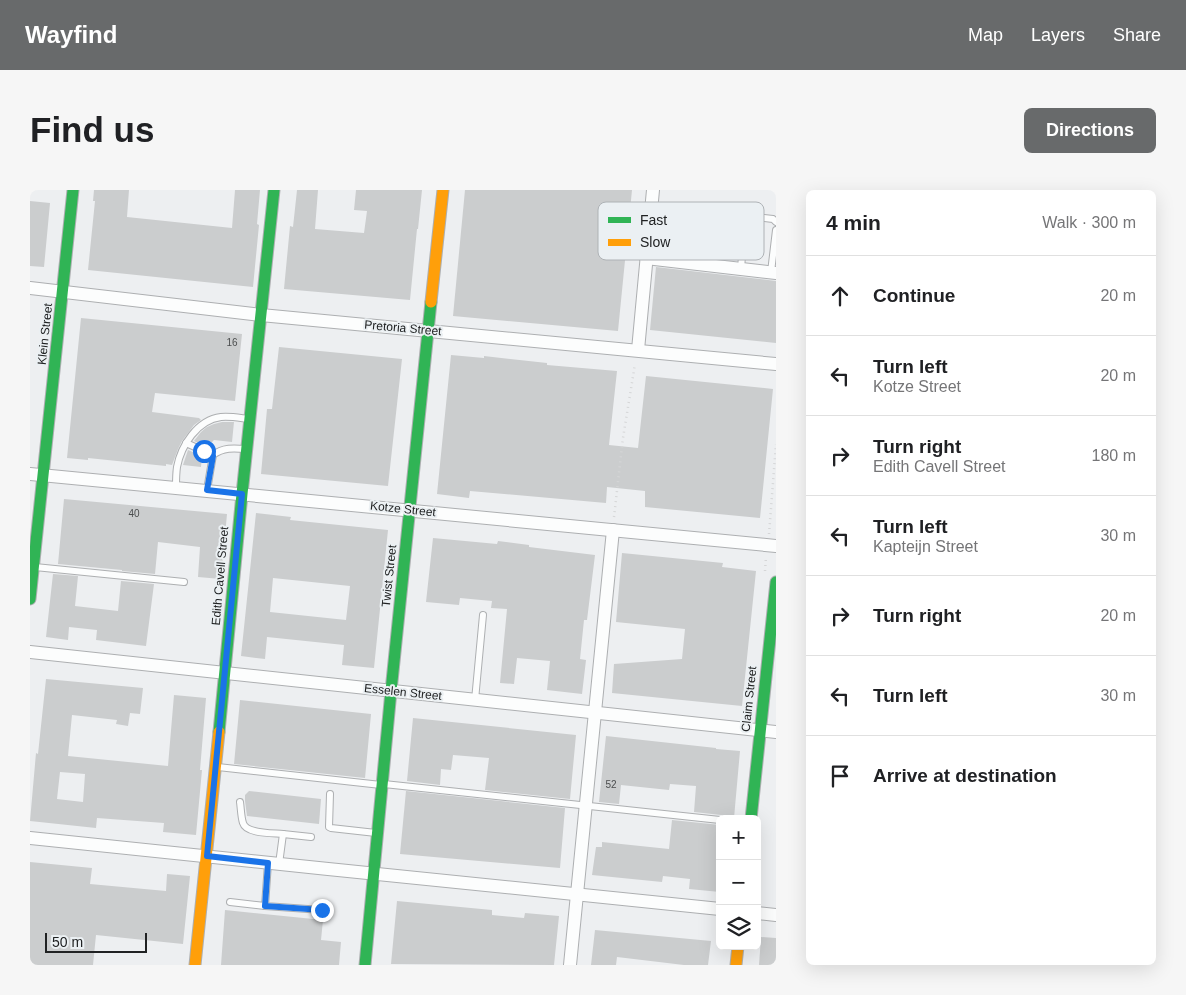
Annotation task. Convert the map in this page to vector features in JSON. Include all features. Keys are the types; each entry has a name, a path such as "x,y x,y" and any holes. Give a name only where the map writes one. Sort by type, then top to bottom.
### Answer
{"street":[{"name":"Klein Street","path":"30,599 34,567 35,513 44,475 73,190"},
{"name":"Edith Cavell Street","path":"195,965 274,190"},
{"name":"Twist Street","path":"364,965 443,190"},
{"path":"638,350 646,260"},
{"path":"663,260 774,272"},
{"name":"Pretoria Street","path":"30,288 261,315 776,364"},
{"name":"Kotze Street","path":"30,474 776,546"},
{"path":"570,965 613,530"},
{"name":"Claim Street","path":"751,815 776,582"},
{"name":"Esselen Street","path":"30,652 776,732"},
{"path":"30,838 716,910"},
{"path":"761,913 776,915"},
{"path":"736,965 738,950"}],"lane":[{"path":"764,218 773,219 776,222"},
{"path":"774,272 776,230"},
{"path":"741,269 742,260"},
{"path":"176,487 177,467 183,449 197,429 207,421 221,417 250,419"},
{"path":"186,443 213,456"},
{"path":"207,490 213,456 218,451 230,448 247,449"},
{"path":"34,567 184,582"},
{"path":"475,700 483,615"},
{"path":"216,767 716,820"},
{"path":"330,794 329,827 378,834"},
{"path":"240,802 243,824 247,829 311,837"},
{"path":"265,906 274,863 283,834"},
{"path":"230,902 322,910"}],"path":[{"path":"613,530 623,438 638,350"}],"building":[{"path":"94,190 129,190 127,217 232,228 235,190 260,190 257,224 259,225 253,287 88,270 95,201 93,201"},
{"path":"297,190 318,190 315,229 364,233 367,211 354,210 356,190 422,190 410,300 284,289 290,226 293,227"},
{"path":"465,190 632,190 631,202 598,202 598,260 625,260 618,331 453,316"},
{"path":"30,201 50,203 44,267 30,266"},
{"path":"656,267 776,281 776,343 650,330"},
{"path":"81,318 242,334 235,401 155,393 152,412 199,418 201,420 194,425 182,441 172,465 67,458"},
{"path":"279,347 402,359 388,486 261,474 267,409 272,409"},
{"path":"451,355 484,358 484,356 547,363 547,365 617,371 609,445 638,448 646,376 773,389 760,518 645,507 645,491 607,487 606,503 470,491 469,498 437,494"},
{"path":"222,422 234,422 232,442 214,440 207,447 194,441 207,427"},
{"path":"188,450 202,456 201,467 183,465"},
{"path":"64,499 227,514 221,579 198,577 200,547 158,542 155,574 58,564"},
{"path":"256,513 291,517 290,520 388,530 374,668 342,665 344,645 267,637 265,659 241,656","holes":["273,578 350,586 346,620 270,612"]},
{"path":"433,538 497,544 498,541 529,545 529,547 595,555 587,620 584,620 580,659 586,660 582,694 547,690 550,661 517,658 514,684 500,683 507,609 491,608 492,601 460,598 459,605 426,602"},
{"path":"622,553 723,563 722,567 756,571 742,706 612,693 614,664 682,659 685,629 616,622"},
{"path":"53,574 78,576 75,606 118,611 121,581 154,584 146,646 96,640 97,630 69,627 68,640 46,637"},
{"path":"46,679 143,688 140,714 130,713 128,726 116,724 117,720 72,715 68,756 168,766 174,695 206,698 196,835 163,832 164,823 97,818 96,828 30,821 36,753 38,754","holes":["60,772 85,774 83,802 57,799"]},
{"path":"240,700 371,714 365,778 234,764"},
{"path":"413,718 576,735 570,799 485,790 489,758 453,755 451,770 441,769 440,785 407,781"},
{"path":"606,736 740,751 734,815 694,812 696,786 670,784 669,790 621,785 619,804 599,802"},
{"path":"249,791 321,799 319,824 247,816 245,795"},
{"path":"406,791 565,808 560,868 400,854"},
{"path":"672,820 716,825 716,892 689,889 690,879 663,876 662,882 592,875 596,847 602,847 602,842 669,849"},
{"path":"30,862 92,868 90,884 166,891 167,874 190,876 183,944 96,935 93,965 30,965"},
{"path":"397,901 492,910 492,915 524,918 525,913 559,916 554,965 391,964"},
{"path":"225,910 323,920 321,940 341,942 339,965 221,965"},
{"path":"595,930 711,941 708,965 684,965 617,957 616,965 591,965"},
{"path":"761,937 776,938 776,965 759,965"}],"traffic: fast":[{"path":"30,599 73,190"},
{"path":"219,732 274,190"},
{"path":"365,965 431,302"},
{"path":"751,815 776,582"}],"traffic: slow":[{"path":"431,302 443,190"},
{"path":"195,965 219,732"},
{"path":"736,965 738,950"}],"route":[{"path":"204,451 213,456 210,464 207,490 242,494 207,856 268,863 265,906 322,910"}]}
